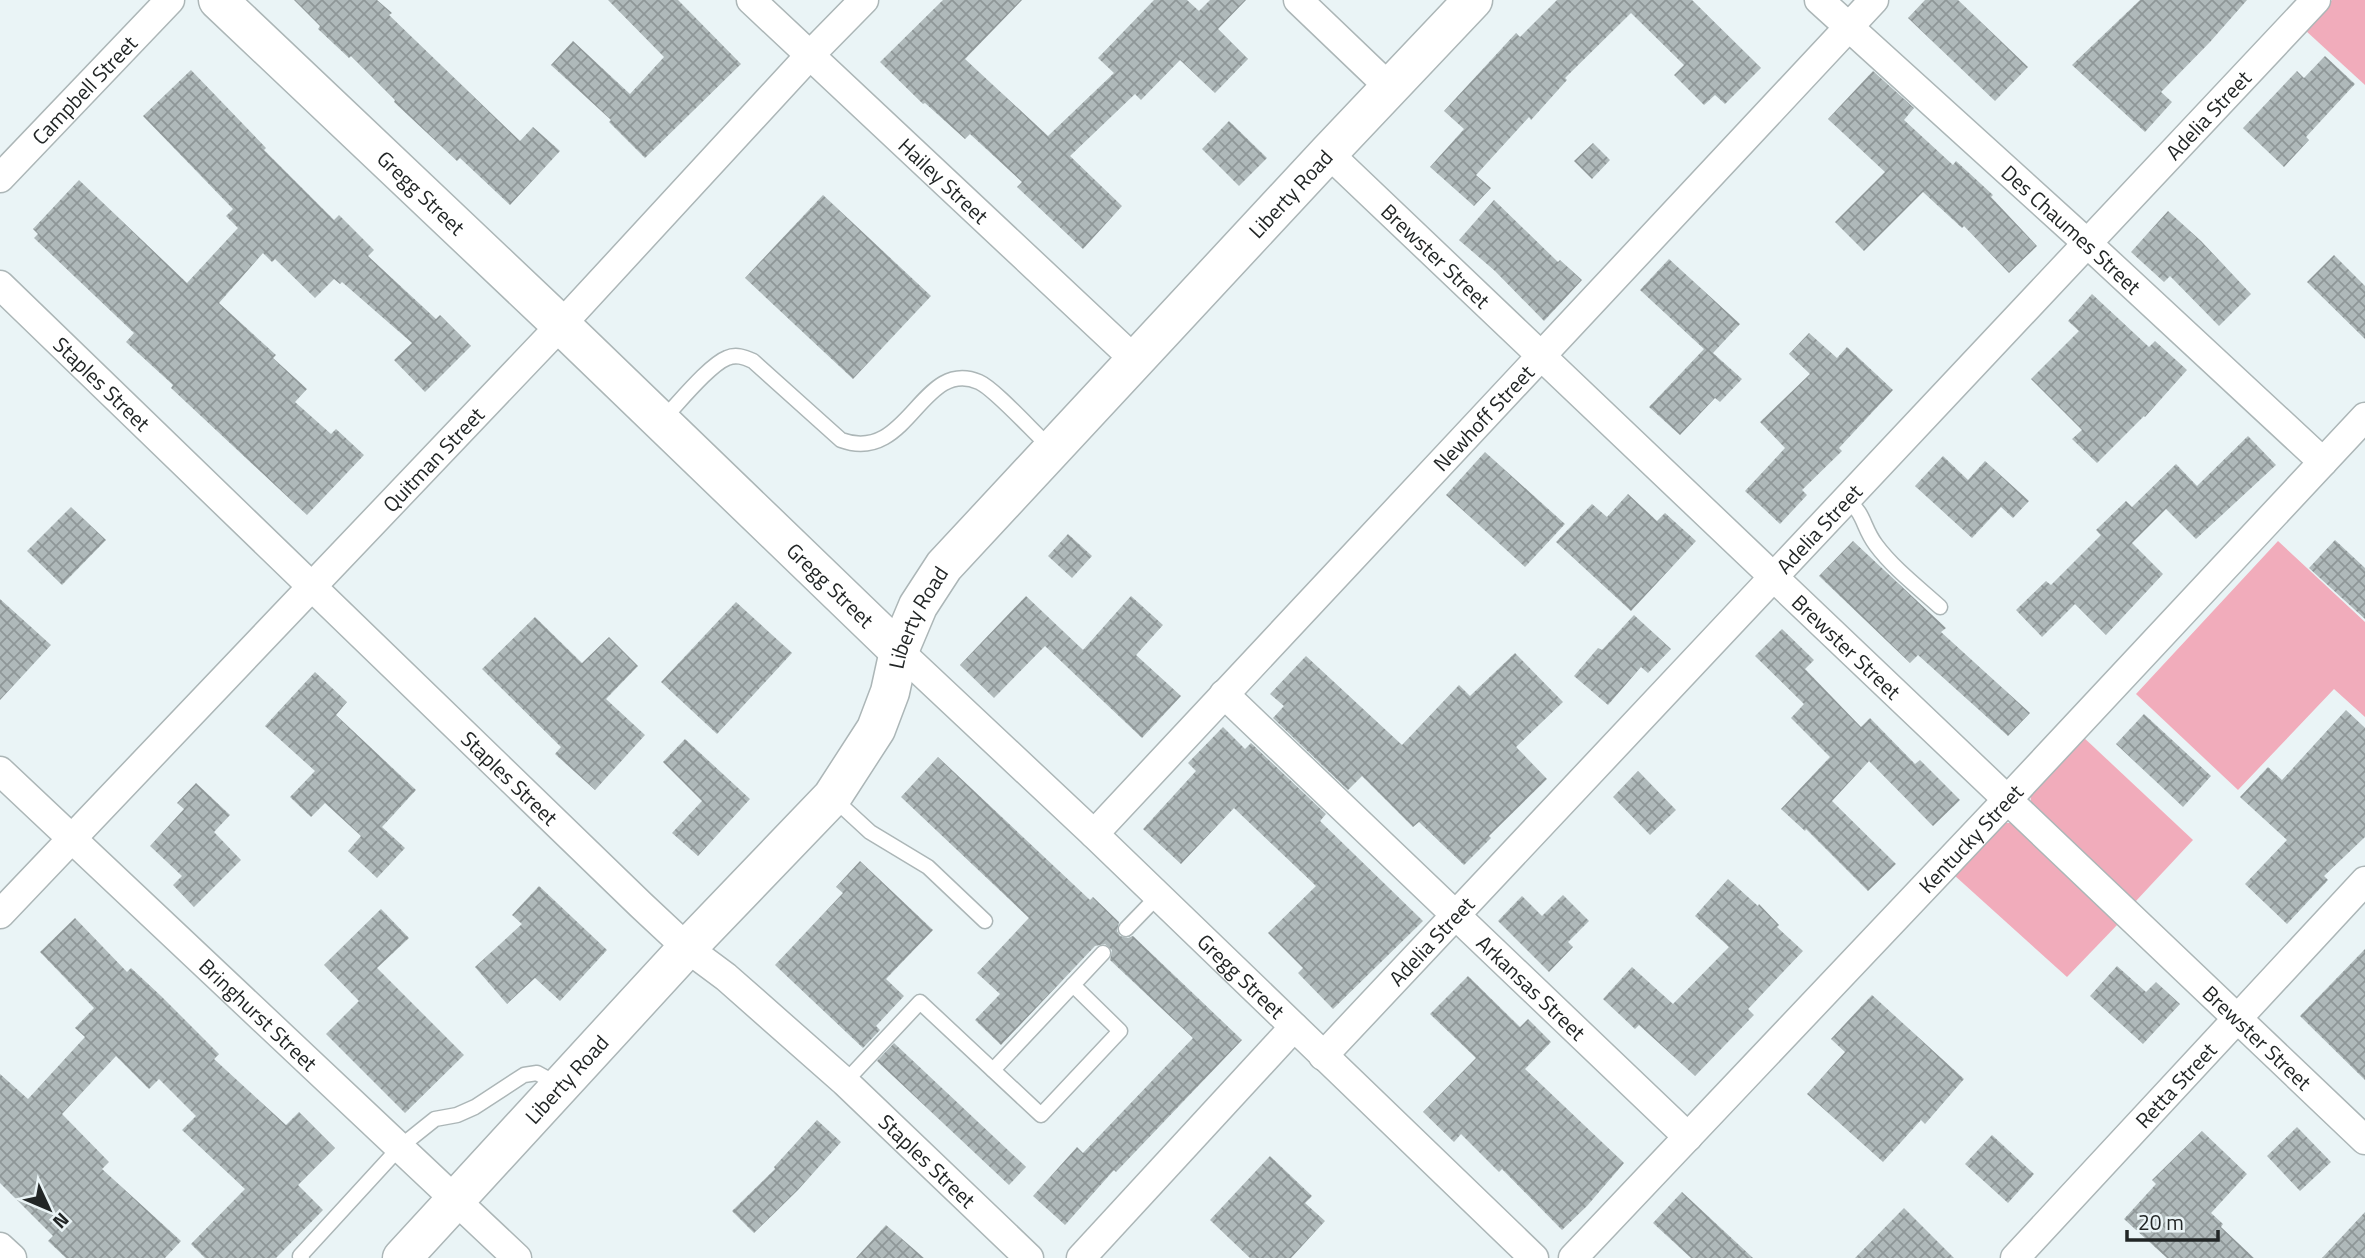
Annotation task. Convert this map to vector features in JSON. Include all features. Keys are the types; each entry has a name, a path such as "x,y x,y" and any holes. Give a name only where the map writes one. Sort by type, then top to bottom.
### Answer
{"main road":[{"name":"Gregg Street","path":"218,0 900,651"},
{"name":"Liberty Road","path":"402,1258 687,948 832,797 876,729 890,692 900,651 918,606 944,566 1473,0"}],"street":[{"name":"Campbell Street","path":"0,178 170,0"},
{"name":"Hailey Street","path":"751,0 1136,361"},
{"name":"Quitman Street","path":"0,914 561,325 864,0"},
{"path":"1298,0 1390,88"},
{"name":"Des Chaumes Street","path":"1819,0 2323,462"},
{"name":"Newhoff Street","path":"1094,834 1874,0"},
{"name":"Adelia Street","path":"1323,1056 2316,0"},
{"name":"Brewster Street","path":"1328,153 2365,1140"},
{"name":"Staples Street","path":"0,285 687,948 726,977 845,1082 1029,1258"},
{"name":"Kentucky Street","path":"1573,1258 2365,417"},
{"name":"Gregg Street","path":"900,651 1534,1258"},
{"name":"Arkansas Street","path":"1224,694 1688,1137"},
{"name":"Bringhurst Street","path":"0,771 517,1258"},
{"name":"Retta Street","path":"2015,1258 2365,881"},
{"path":"1081,1258 1294,1027"},
{"path":"0,1247 12,1258"}],"lane":[{"path":"661,421 716,366 727,358 742,356 753,361 841,440 855,445 872,444 887,437 935,388 948,381 967,378 982,383 1053,450"},
{"path":"1847,499 1859,510 1878,547 1940,607"},
{"path":"832,797 870,832 928,867 985,921"},
{"path":"1126,929 1158,896"},
{"path":"993,1070 1103,953"},
{"path":"845,1082 920,1002 1041,1115 1120,1031 1073,985"},
{"path":"302,1258 300,1256 400,1147 435,1119 457,1115 475,1107 524,1075 537,1073 548,1079 558,1090"}],"shaded area":[{"path":"2332,0 2365,0 2365,85 2305,30"},
{"path":"2278,541 2365,622 2365,717 2334,689 2238,790 2136,694"},
{"path":"2081,735 2193,840 2135,902 2031,803 2030,789"},
{"path":"2004,823 2012,823 2119,923 2067,977 1954,875"}],"building":[{"path":"294,0 377,0 392,13 389,15 520,141 533,127 560,151 510,205 460,158 457,161 394,102 351,56 349,58 318,29 320,26"},
{"path":"608,0 678,0 741,64 645,158 609,122 611,120 551,65 573,41 630,94 664,57"},
{"path":"943,0 1022,0 965,59 1048,136 1114,73 1098,58 1154,0 1187,0 1199,11 1210,0 1246,0 1218,29 1248,59 1215,93 1180,60 1141,100 1135,94 1070,156 1122,206 1083,249 1017,187 1022,182 970,134 965,139 923,104 880,62"},
{"path":"1557,0 1692,0 1761,68 1725,104 1715,95 1704,105 1674,75 1684,65 1631,13 1565,78 1567,80 1531,120 1529,117 1476,175 1491,188 1474,206 1430,167 1464,129 1444,111 1516,33 1520,37"},
{"path":"1925,0 1958,0 2028,67 1995,101 1908,18"},
{"path":"2140,0 2247,0 2161,92 2172,102 2145,132 2072,65"},
{"path":"2325,56 2355,84 2306,137 2309,140 2284,167 2243,128 2297,71 2304,78"},
{"path":"191,70 266,148 264,150 334,220 339,215 374,250 368,256 436,319 440,315 471,346 425,392 394,360 412,343 342,282 340,284 334,279 315,298 275,259 272,262 263,253 219,303 276,355 273,358 307,389 295,402 331,434 336,429 364,455 307,515 171,388 173,385 126,342 134,333 34,238 38,234 33,229 79,180 187,283 238,228 226,216 233,209 143,116"},
{"path":"1873,71 1914,108 1904,120 1953,165 1956,161 1993,195 1991,197 2037,246 2009,273 1964,226 1962,228 1923,192 1864,251 1835,222 1885,172 1828,119"},
{"path":"1229,121 1267,158 1239,186 1202,149"},
{"path":"1593,143 1610,160 1592,179 1574,161"},
{"path":"823,195 931,296 853,379 745,278"},
{"path":"1494,200 1558,262 1560,260 1582,280 1544,321 1495,271 1459,240"},
{"path":"2168,211 2201,241 2251,294 2219,326 2170,276 2164,282 2131,252"},
{"path":"2334,255 2365,286 2365,339 2307,282"},
{"path":"1669,259 1740,324 1713,353 1742,379 1720,402 1715,398 1680,435 1649,407 1704,349 1640,290"},
{"path":"2092,294 2149,347 2155,341 2187,370 2145,417 2097,463 2072,439 2082,430 2031,379 2079,331 2068,321"},
{"path":"1809,333 1837,358 1847,347 1893,390 1839,448 1842,451 1802,490 1807,495 1780,524 1745,491 1785,448 1760,422 1810,374 1789,354"},
{"path":"2248,436 2276,465 2196,539 2166,509 2132,543 2163,574 2106,635 2075,604 2042,637 2016,610 2046,581 2051,585 2101,535 2096,530 2126,501 2132,507 2176,464 2197,486"},
{"path":"1485,452 1565,524 1525,567 1446,495"},
{"path":"1943,456 1968,480 1985,461 2029,501 2013,518 2001,507 1972,538 1915,486"},
{"path":"1628,494 1657,521 1665,513 1696,541 1631,611 1556,542 1592,504 1607,517"},
{"path":"71,507 106,540 62,585 27,551"},
{"path":"1068,534 1092,556 1072,578 1048,556"},
{"path":"2335,540 2365,568 2365,619 2309,568"},
{"path":"1853,541 1946,628 1941,632 2030,713 2008,736 1918,655 1910,663 1819,576"},
{"path":"1026,596 1083,650 1131,596 1163,625 1136,655 1181,696 1142,738 1045,646 994,698 960,665"},
{"path":"0,599 51,645 0,700"},
{"path":"736,602 792,653 717,734 661,682"},
{"path":"1634,615 1671,649 1648,673 1641,667 1608,705 1574,676 1598,648 1602,650"},
{"path":"535,617 582,663 609,637 638,666 606,699 645,735 595,790 555,754 561,747 482,669"},
{"path":"1782,629 1814,660 1805,669 1861,727 1870,718 1915,764 1920,760 1960,800 1933,826 1869,761 1832,801 1896,864 1868,891 1806,829 1805,831 1781,809 1830,757 1791,718 1804,704 1755,656"},
{"path":"1515,653 1563,702 1516,747 1547,779 1489,836 1491,838 1464,865 1419,822 1413,827 1362,776 1348,790 1273,718 1284,706 1270,694 1306,656 1402,745 1459,685 1470,696"},
{"path":"315,672 347,702 336,715 416,790 382,827 405,848 377,878 348,851 361,836 325,803 311,817 290,797 315,771 265,726"},
{"path":"2346,710 2365,728 2365,837 2324,876 2328,880 2287,924 2245,884 2287,840 2240,797 2268,767 2282,780"},
{"path":"2144,714 2211,776 2183,807 2116,744"},
{"path":"1223,727 1245,749 1251,743 1326,814 1320,821 1423,921 1333,1009 1298,973 1303,968 1268,933 1316,886 1234,808 1181,864 1143,829 1196,771 1188,763"},
{"path":"685,739 750,799 698,856 672,833 702,801 663,762"},
{"path":"938,757 1090,900 1093,897 1119,922 1117,931 1120,936 1133,936 1242,1040 1116,1172 1114,1170 1065,1225 1033,1196 1077,1147 1083,1153 1193,1038 1110,960 1112,950 1105,944 1095,946 1001,1045 975,1020 1000,994 977,973 1029,918 901,797"},
{"path":"1638,771 1676,810 1650,835 1613,797"},
{"path":"196,783 230,815 214,832 241,860 194,907 173,885 182,876 150,846 184,809 177,803"},
{"path":"860,861 933,930 886,979 904,996 876,1026 880,1030 863,1048 775,965 843,893 836,887"},
{"path":"1728,879 1758,906 1759,904 1779,925 1777,927 1803,951 1748,1009 1754,1015 1695,1076 1639,1025 1635,1029 1603,999 1632,967 1673,1004 1729,947 1695,916"},
{"path":"539,886 607,950 560,1001 535,978 507,1004 475,967 522,924 512,915"},
{"path":"1563,895 1589,921 1568,942 1573,947 1549,972 1498,921 1522,896 1542,916"},
{"path":"381,909 409,938 377,968 464,1055 405,1113 326,1034 359,1001 324,965"},
{"path":"75,918 127,972 131,968 161,996 219,1054 214,1059 286,1125 299,1112 335,1148 298,1185 323,1210 276,1258 205,1258 191,1244 245,1189 182,1130 196,1116 159,1079 149,1089 116,1056 62,1114 109,1162 102,1169 181,1241 165,1258 66,1258 48,1241 53,1236 0,1183 0,1074 28,1099 85,1037 75,1028 94,1008 40,952"},
{"path":"2365,949 2365,1080 2300,1016"},
{"path":"2117,966 2146,992 2156,982 2180,1004 2143,1044 2090,996"},
{"path":"1468,976 1520,1027 1528,1019 1551,1042 1525,1069 1624,1163 1562,1230 1502,1169 1499,1172 1461,1134 1454,1142 1423,1112 1476,1058 1430,1014"},
{"path":"1872,995 1964,1079 1925,1124 1921,1120 1883,1162 1807,1094 1845,1052 1831,1039"},
{"path":"894,1043 1026,1167 1009,1185 877,1061"},
{"path":"817,1120 841,1142 754,1233 732,1211 775,1169"},
{"path":"2297,1127 2331,1162 2300,1191 2267,1156"},
{"path":"2202,1131 2247,1174 2211,1213 2223,1224 2221,1227 2254,1258 2167,1258 2124,1219 2156,1184 2152,1180"},
{"path":"1992,1135 2034,1174 2008,1203 1965,1164"},
{"path":"1270,1156 1312,1196 1305,1203 1325,1221 1291,1258 1250,1258 1210,1220"},
{"path":"1682,1192 1753,1258 1691,1258 1653,1223"},
{"path":"1904,1208 1954,1258 1855,1258"},
{"path":"2365,1212 2365,1258 2322,1258"},
{"path":"886,1225 924,1258 856,1258"}]}
